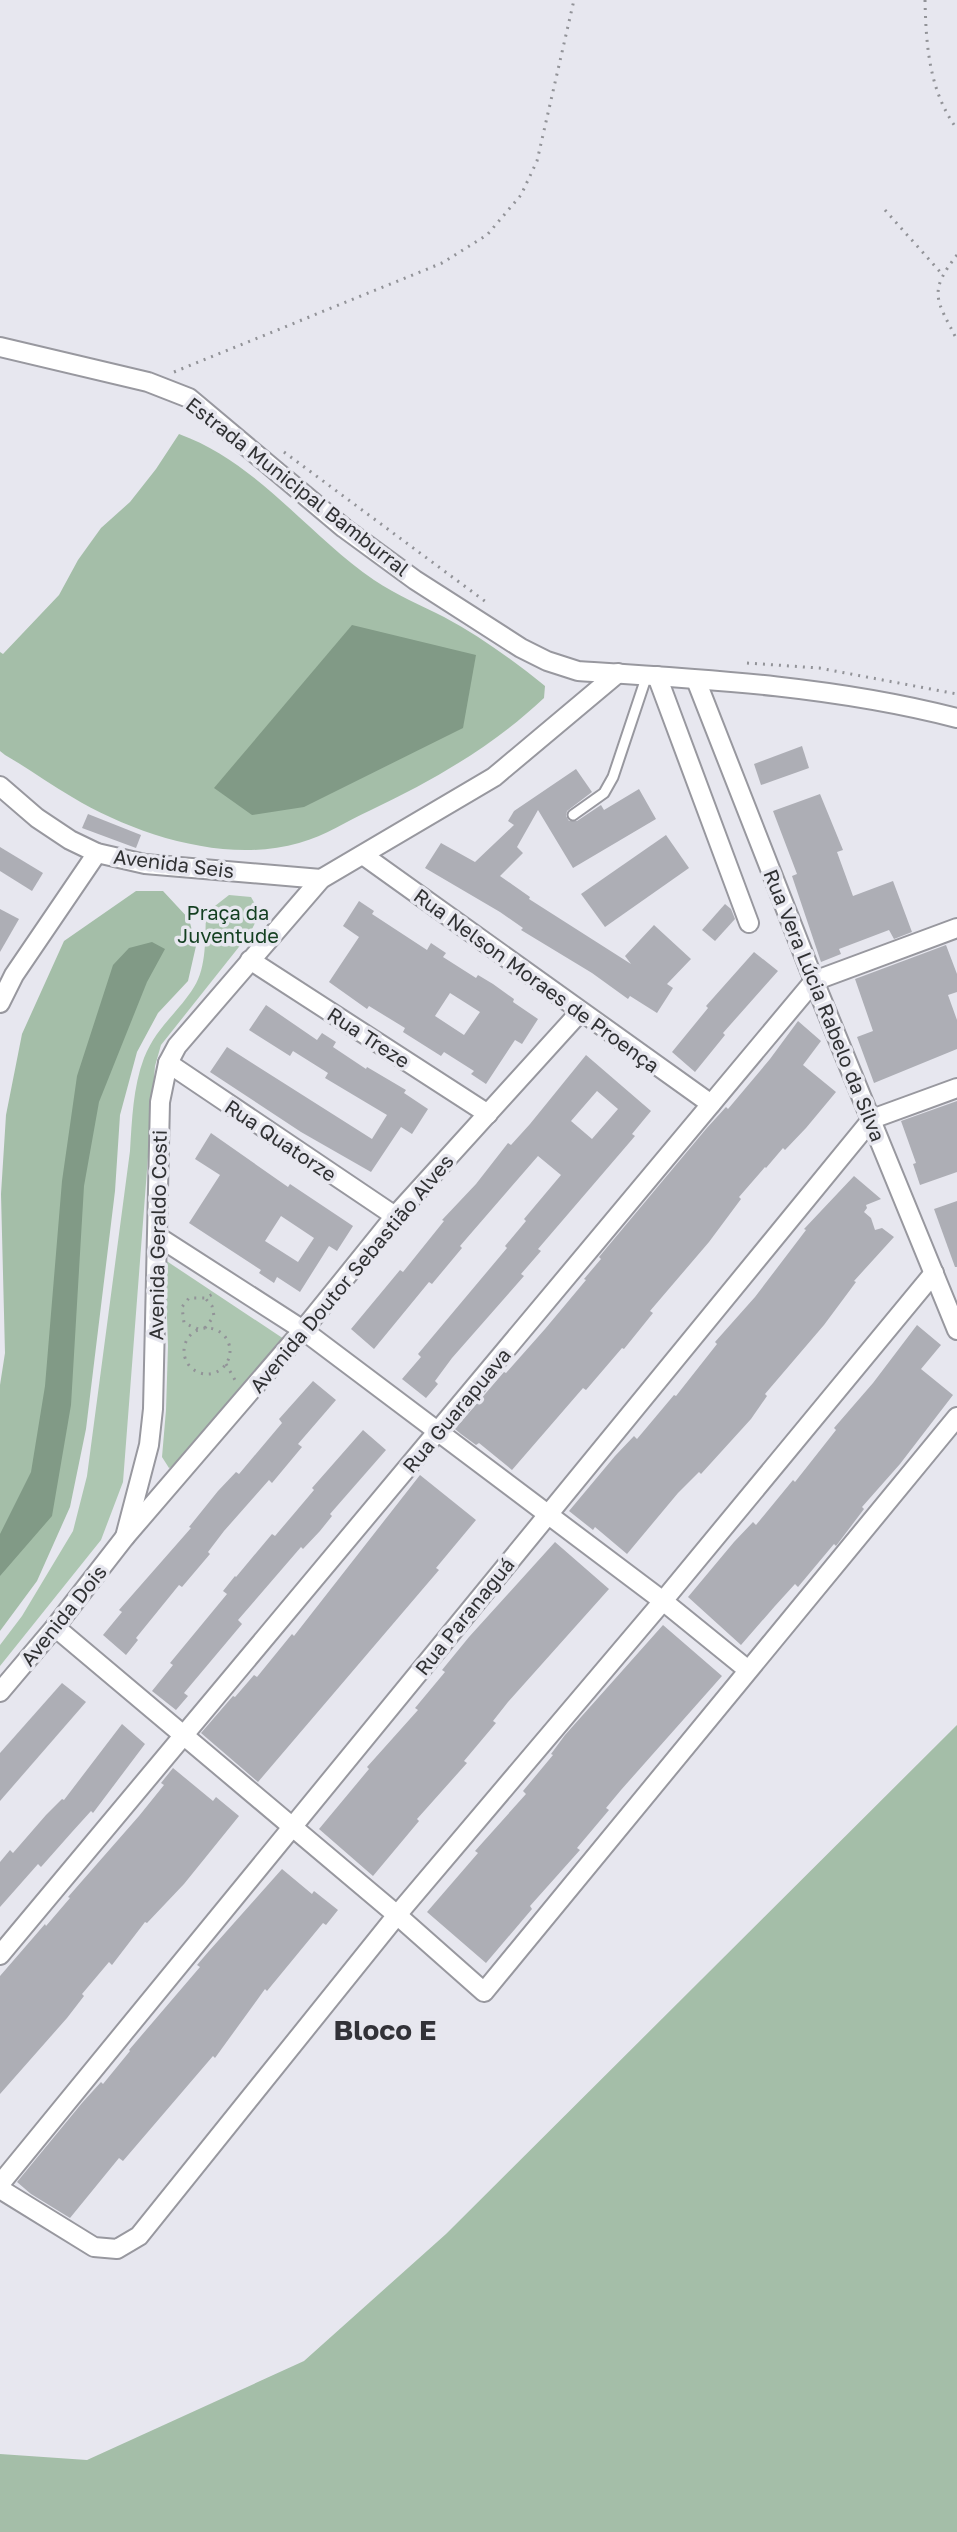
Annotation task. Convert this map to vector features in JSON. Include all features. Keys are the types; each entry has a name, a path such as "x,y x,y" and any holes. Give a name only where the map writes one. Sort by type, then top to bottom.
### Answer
{"street":[{"name":"Estrada Municipal Bamburral","path":"0,347 174,390 216,418 344,528 415,580 547,661 578,671 802,688 912,706 957,718"},
{"path":"363,855 494,777 618,673"},
{"path":"652,676 749,923"},
{"name":"Rua Vera Lúcia Rabelo da Silva","path":"696,680 814,981 957,1330"},
{"name":"Avenida Seis","path":"0,786 37,818 97,853 145,864 321,879"},
{"path":"0,1003 7,970 97,853"},
{"name":"Avenida Geraldo Costi","path":"125,1537 149,1445 153,1409 160,1102 168,1063 177,1046 321,879 363,855"},
{"name":"Rua Nelson Moraes de Proença","path":"363,855 711,1104"},
{"name":"Rua Guarapuava","path":"0,1955 814,981 957,928"},
{"name":"Rua Treze","path":"250,960 488,1114"},
{"name":"Avenida Doutor Sebastião Alves","path":"125,1537 303,1330 395,1216 580,1012"},
{"name":"Rua Quatorze","path":"168,1063 395,1216"},
{"path":"872,1119 957,1088"},
{"name":"Rua Paranaguá","path":"0,2186 872,1119"},
{"path":"157,1236 303,1330 663,1601 748,1670"},
{"path":"0,2186 94,2247 109,2250 129,2244 139,2236 397,1915 663,1601 934,1273"},
{"path":"55,1627 484,1992 957,1417"},
{"name":"Avenida Dois","path":"0,1692 125,1537"}],"lane":[{"path":"573,815 604,793 652,676"}],"path":[{"path":"174,372 442,263 487,235 521,195 537,161 574,0"},
{"path":"925,0 926,40 932,77 948,117 957,129"},
{"path":"885,210 942,274"},
{"path":"957,255 942,274 936,289 941,308 957,340"},
{"path":"163,369 188,380"},
{"path":"276,446 486,602"},
{"path":"740,663 819,668 957,694"},
{"path":"205,1298 212,1306 214,1316 209,1325 199,1329 189,1336 184,1348 187,1362 199,1372 214,1373 226,1364 230,1350 225,1337 214,1329 199,1329 194,1329 184,1323 181,1312 189,1298 205,1298 216,1293"},
{"path":"176,1347 184,1348"},
{"path":"226,1364 240,1391"}],"green space":[{"name":"Praça da Juventude","path":"229,895 251,897 260,913 250,933 161,1045 155,1066 123,1482 101,1540 0,1666 0,1645 22,1616 73,1531 87,1476 140,1069 155,1037 198,979 204,951 206,913"},
{"path":"165,1260 284,1339 183,1462 169,1468 162,1457 168,1346"}],"shaded area":[{"path":"179,434 233,462 374,580 457,624 509,658 545,686 544,698 483,747 417,787 318,836 271,849 212,848 152,834 97,811 5,755 0,751 0,652 3,654 59,595 78,560 101,528 130,502"},
{"path":"352,625 476,655 463,728 304,807 252,815 214,788"},
{"path":"136,891 163,891 189,919 196,946 188,981 158,1013 137,1052 120,1115 115,1191 86,1429 70,1507 37,1581 0,1631 0,1385 5,1353 1,1194 6,1115 22,1034 64,941"},
{"path":"152,942 165,949 147,982 99,1102 84,1186 71,1405 52,1516 0,1576 0,1534 31,1472 45,1386 62,1181 77,1076 113,965 129,948"},
{"path":"957,1725 957,2532 0,2532 0,2454 87,2460 304,2361 446,2234"}],"building":[{"path":"802,746 809,768 761,785 754,764"},
{"path":"576,769 592,792 567,811 569,821 577,821 601,805 604,810 639,789 656,819 573,868 538,810 517,847 523,853 500,876 529,899 631,964 625,956 654,925 691,959 667,984 673,988 657,1013 630,996 628,999 521,930 523,928 500,912 425,868 441,843 475,862 514,825 508,821 514,811"},
{"path":"820,794 843,850 837,852 853,896 893,881 912,932 894,939 889,930 839,949 841,954 821,962 792,876 797,874 773,811"},
{"path":"88,814 141,835 136,848 82,828"},
{"path":"666,835 689,868 605,927 581,894"},
{"path":"0,847 43,873 32,891 0,871"},
{"path":"359,901 374,911 372,914 427,950 431,943 446,953 443,957 476,978 478,975 493,984 538,1019 522,1044 515,1040 486,1084 471,1074 474,1071 444,1052 441,1056 403,1032 405,1028 369,1006 367,1009 329,982 359,937 343,926","holes":["450,993 480,1012 464,1035 435,1016"]},
{"path":"725,904 735,919 715,941 702,930"},
{"path":"0,909 19,919 0,952"},
{"path":"946,945 957,974 957,992 948,995 957,1020 957,1049 874,1083 857,1037 873,1031 855,979"},
{"path":"754,952 778,971 723,1033 725,1035 695,1072 672,1052 708,1008 706,1006"},
{"path":"266,1005 317,1040 322,1033 336,1042 333,1047 406,1090 404,1093 428,1109 412,1134 401,1127 371,1172 301,1132 210,1072 227,1047 372,1139 387,1115 325,1078 328,1073 293,1051 290,1056 249,1030"},
{"path":"798,1021 821,1041 803,1065 836,1092 739,1197 741,1199 709,1242 650,1311 653,1313 624,1349 586,1390 583,1388 512,1470 479,1443 476,1445 461,1434 455,1429 545,1329 586,1280 601,1259 599,1257 706,1129 726,1107 728,1109"},
{"path":"586,1055 651,1111 632,1134 635,1136 538,1249 541,1251 521,1274 524,1276 452,1358 435,1381 438,1384 426,1398 402,1379 421,1357 418,1354 507,1248 505,1246 526,1221 524,1219 561,1175 538,1156 374,1349 351,1329 400,1270 403,1272 442,1220 508,1143 511,1145","holes":["597,1091 618,1109 592,1139 571,1121"]},
{"path":"957,1101 957,1172 920,1185 913,1164 916,1163 901,1121"},
{"path":"211,1133 288,1187 290,1184 353,1226 337,1251 329,1246 300,1292 277,1277 274,1283 259,1273 261,1270 189,1223 220,1175 195,1159","holes":["281,1216 314,1238 298,1262 265,1241"]},
{"path":"854,1176 881,1199 866,1205 864,1212 871,1218 875,1230 882,1228 894,1237 854,1281 824,1325 765,1394 767,1396 751,1419 701,1474 699,1472 678,1493 627,1554 595,1527 593,1530 569,1511 615,1456 634,1436 637,1439 676,1396 717,1344 715,1342 755,1297 804,1229"},
{"path":"957,1201 957,1267 955,1267 934,1209"},
{"path":"917,1325 941,1345 921,1369 953,1395 862,1507 864,1509 836,1546 834,1544 798,1587 795,1584 741,1645 688,1597 734,1542 753,1522 756,1525 793,1480 795,1482"},
{"path":"313,1381 336,1400 298,1444 302,1447 272,1483 269,1480 224,1531 208,1552 210,1554 182,1587 179,1585 126,1655 103,1635 122,1612 119,1610 191,1528 218,1491 236,1472 239,1474 282,1423 279,1419"},
{"path":"363,1430 386,1450 330,1514 332,1516 320,1531 303,1549 301,1547 238,1620 242,1624 184,1693 188,1696 176,1710 152,1691 173,1665 170,1663 227,1594 223,1591 235,1576 272,1534 275,1536"},
{"path":"420,1475 476,1520 436,1568 439,1570 258,1782 201,1733 254,1675 257,1677 292,1634 294,1636"},
{"path":"555,1542 609,1589 508,1702 493,1721 496,1723 464,1761 467,1763 417,1819 419,1821 373,1876 319,1829 369,1769 367,1767 418,1710 415,1708 469,1637"},
{"path":"663,1625 722,1676 606,1808 609,1810 577,1848 580,1850 530,1906 532,1909 486,1963 427,1912 478,1853 475,1851 526,1794 523,1791 565,1735"},
{"path":"62,1683 86,1702 0,1801 0,1753"},
{"path":"122,1724 145,1744 93,1813 91,1811 41,1867 38,1864 0,1907 0,1862 10,1850 13,1853 46,1815 64,1800"},
{"path":"173,1768 213,1801 216,1797 239,1816 184,1884 145,1922 112,1965 109,1962 67,2018 0,2094 0,1976 139,1816 164,1785 161,1783"},
{"path":"282,1869 312,1894 314,1891 338,1910 326,1925 323,1923 267,1991 265,1989 215,2058 213,2056 123,2161 119,2158 70,2218 31,2194 17,2182 82,2103 101,2082 103,2084 200,1967 197,1965"}],"district":[{"name":"Bloco E","path":"385,2029"}]}
